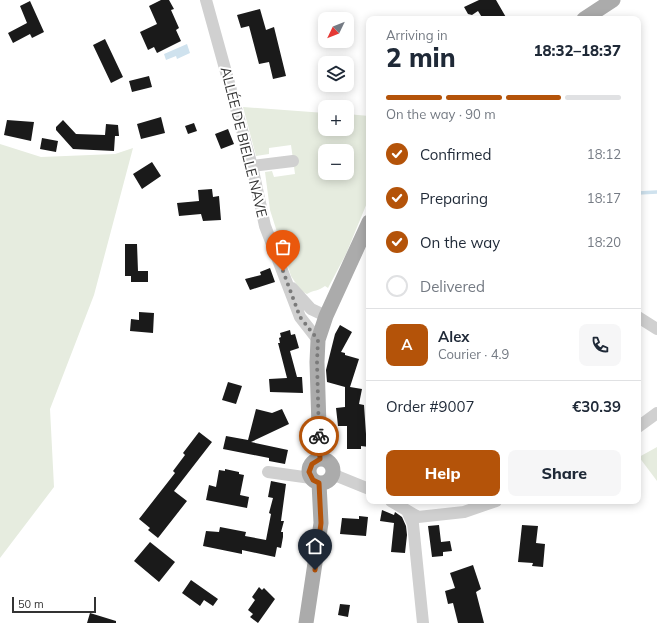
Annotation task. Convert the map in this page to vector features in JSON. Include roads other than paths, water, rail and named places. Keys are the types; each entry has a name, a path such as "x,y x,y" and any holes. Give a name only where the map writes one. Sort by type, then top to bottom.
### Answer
{"main road":[{"path":"589,16 613,0"},
{"path":"320,459 317,362 318,340 326,316 366,229"},
{"path":"306,623 321,523 315,480 309,472 310,466 314,462 320,459 326,460 331,465 332,474 326,482 315,480"}],"street":[{"name":"ALLÉE DE BIELLE NAVE","path":"206,0 252,166 265,226 300,317 318,340"},
{"path":"252,166 293,161"},
{"name":"ALLÉE DE BIELLE NAVE","path":"287,282 311,309 326,316"},
{"path":"641,319 657,329"},
{"path":"641,425 657,413"},
{"path":"268,472 315,480"},
{"path":"332,474 366,488"},
{"path":"395,504 408,513 418,517 464,512 487,504"},
{"path":"408,513 413,524 423,623"}],"water":[{"path":"187,44 190,53 177,59 176,56 166,60 164,54"}],"waterway":[{"path":"641,193 657,192"}]}
